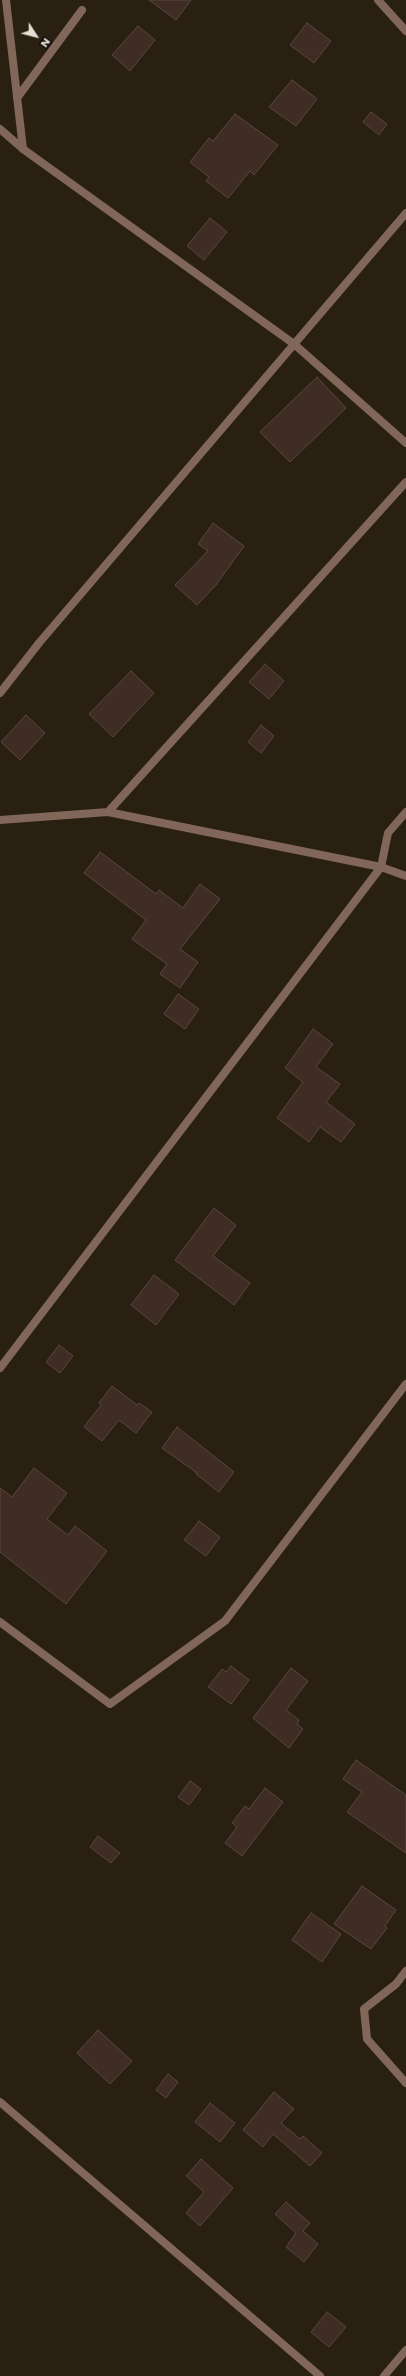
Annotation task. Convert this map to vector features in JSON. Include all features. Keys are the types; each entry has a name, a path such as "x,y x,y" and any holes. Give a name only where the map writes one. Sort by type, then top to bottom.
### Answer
{"street":[{"path":"6,0 23,148"},
{"path":"378,0 406,31"},
{"path":"17,98 82,10"},
{"path":"0,129 23,148 294,344 406,443"},
{"path":"0,693 39,643 406,213"},
{"path":"108,812 406,482"},
{"path":"0,820 108,812 381,867 406,876"},
{"path":"0,1368 381,867 388,833 406,812"},
{"path":"0,1622 110,1704 225,1621 406,1384"},
{"path":"406,1971 396,1984 364,2009 367,2039 406,2083"},
{"path":"0,2102 320,2376"},
{"path":"384,2376 406,2350"}],"building":[{"path":"149,0 191,0 176,20"},
{"path":"307,23 331,41 314,63 290,45"},
{"path":"138,26 155,40 130,71 112,55"},
{"path":"292,80 317,99 296,126 269,107"},
{"path":"371,112 387,124 379,135 363,122"},
{"path":"235,114 278,145 254,175 250,171 228,198 206,181 209,177 190,162 209,138 213,141"},
{"path":"210,218 227,232 204,260 187,246"},
{"path":"317,377 346,408 290,462 260,432"},
{"path":"213,523 244,546 216,585 197,605 175,585 208,551 198,544"},
{"path":"265,664 284,681 269,699 249,682"},
{"path":"131,671 154,693 113,737 89,714"},
{"path":"26,715 45,733 20,760 1,742"},
{"path":"261,725 274,736 261,753 248,742"},
{"path":"100,852 156,894 159,890 183,908 200,884 220,899 180,949 198,962 180,988 160,974 167,964 132,939 146,920 84,873"},
{"path":"178,994 199,1009 185,1029 164,1014"},
{"path":"313,1029 333,1044 316,1067 340,1084 326,1102 355,1124 341,1142 320,1127 309,1142 277,1118 303,1082 285,1068"},
{"path":"214,1208 236,1225 213,1256 250,1283 234,1305 175,1260"},
{"path":"154,1275 179,1294 156,1325 131,1305"},
{"path":"59,1345 73,1356 60,1373 46,1362"},
{"path":"112,1386 137,1405 139,1403 152,1412 136,1433 119,1420 102,1441 84,1427 101,1405 99,1403"},
{"path":"177,1427 234,1472 219,1492 196,1474 197,1473 162,1448"},
{"path":"34,1468 67,1493 47,1519 68,1535 75,1526 107,1551 66,1604 0,1552 0,1488 12,1497"},
{"path":"199,1521 220,1537 206,1556 184,1540"},
{"path":"231,1666 249,1680 231,1704 208,1687 222,1669 226,1672"},
{"path":"291,1668 308,1681 286,1710 299,1720 297,1724 303,1729 289,1748 253,1718"},
{"path":"356,1760 406,1795 406,1853 347,1812 362,1792 343,1779"},
{"path":"190,1781 201,1789 189,1805 178,1797"},
{"path":"265,1788 283,1802 242,1856 225,1843 237,1827 232,1823 245,1806 249,1809"},
{"path":"98,1836 120,1853 111,1863 90,1847"},
{"path":"362,1886 396,1910 385,1926 387,1928 371,1949 334,1924"},
{"path":"311,1913 341,1934 322,1962 292,1940"},
{"path":"98,2030 132,2061 110,2084 77,2053"},
{"path":"168,2074 178,2082 166,2098 156,2090"},
{"path":"274,2092 294,2109 281,2123 300,2139 303,2136 322,2153 310,2166 273,2134 263,2147 243,2130"},
{"path":"210,2103 235,2123 220,2142 195,2122"},
{"path":"201,2159 233,2188 200,2226 186,2213 204,2192 186,2176"},
{"path":"286,2202 310,2223 303,2231 318,2244 304,2262 286,2247 296,2233 275,2214"},
{"path":"327,2312 346,2327 329,2347 311,2332"}]}
